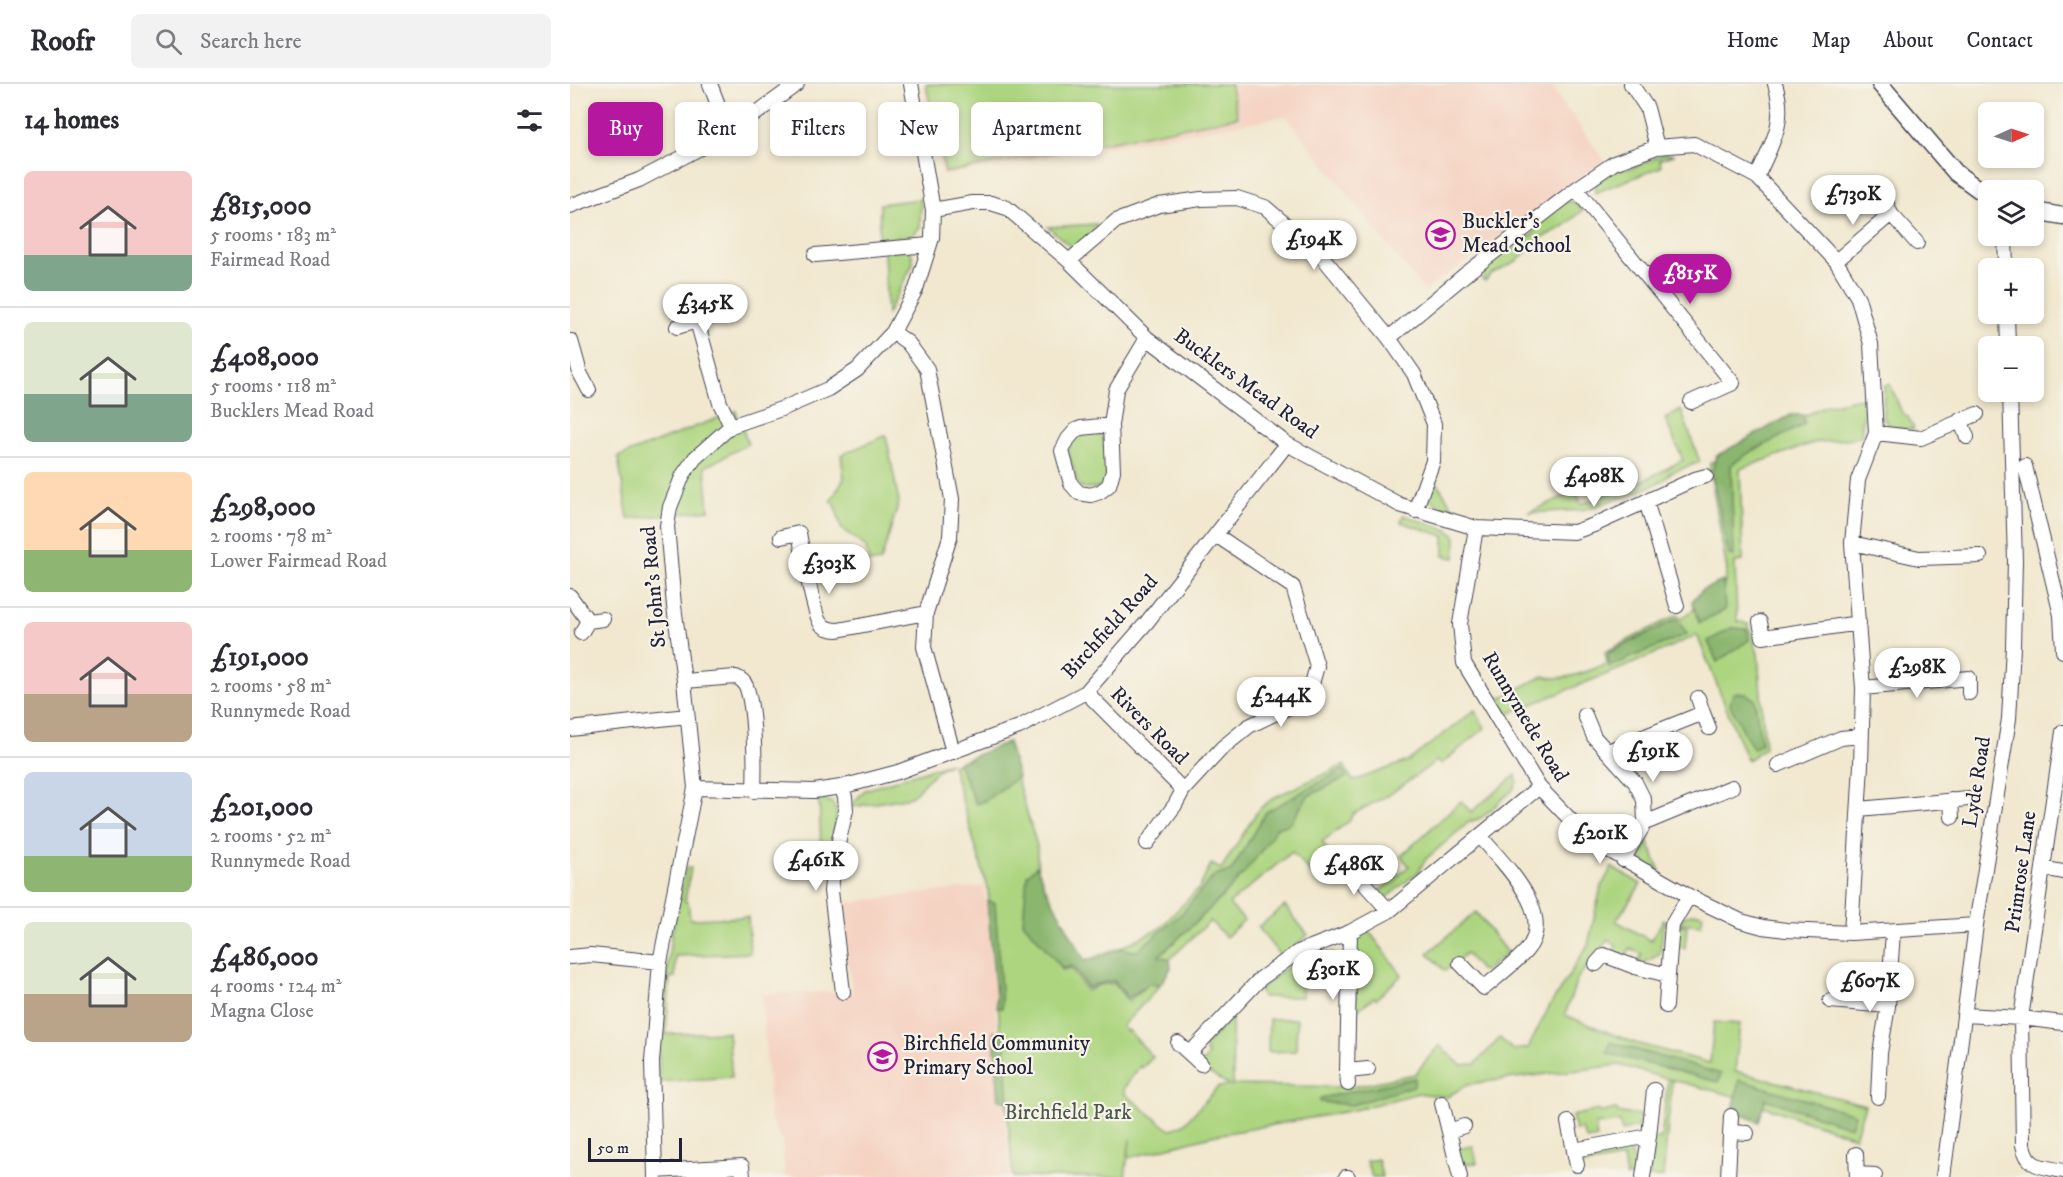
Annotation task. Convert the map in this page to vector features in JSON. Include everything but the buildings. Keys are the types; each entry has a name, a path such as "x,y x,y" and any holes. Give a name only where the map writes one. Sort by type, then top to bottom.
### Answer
{"main road":[{"path":"1880,84 1956,173 1978,189"},
{"path":"2044,213 2063,216"}],"street":[{"path":"710,84 717,102"},
{"path":"758,112 797,84"},
{"name":"St John's Road","path":"655,1174 652,1062 660,962 695,788 674,606 668,526 670,507 683,475 695,458 731,426 784,408 828,389 857,370 893,332 916,288 932,238 933,210 911,84"},
{"path":"1631,84 1647,108 1658,147"},
{"path":"1757,177 1779,126 1779,98 1775,84"},
{"path":"1389,338 1467,273 1576,189 1614,163 1658,147 1694,144 1757,177 1836,261 1858,298 1871,344 1876,433 1857,480 1852,543 1863,688 1859,809 1851,933"},
{"path":"570,206 639,180 685,156"},
{"path":"1880,186 1891,214 1917,243"},
{"path":"1576,189 1733,383 1691,402"},
{"path":"1069,261 1116,221 1159,205 1201,199 1237,198 1265,207 1320,254 1389,338 1414,374 1434,424 1433,461 1415,511"},
{"name":"Bucklers Mead Road","path":"933,210 973,203 991,203 1007,208 1069,261 1148,338 1287,444 1400,506 1476,528 1574,532 1706,476"},
{"path":"1836,261 1891,214"},
{"path":"815,255 929,245"},
{"path":"677,327 725,312"},
{"path":"696,321 720,403 731,426"},
{"path":"893,332 908,343 927,369 952,499 950,537 926,613 924,647 953,752"},
{"path":"1111,425 1076,430 1062,451 1071,484 1079,493 1091,495 1109,485 1113,471 1111,425 1116,390 1148,338"},
{"path":"571,341 575,376 589,390"},
{"name":"Lyde Road","path":"1943,1177 1976,925 2009,719 2015,561 2010,402"},
{"path":"1876,433 1921,438 1977,414"},
{"path":"1960,420 1967,437"},
{"name":"Birchfield Road","path":"695,788 814,791 841,787 898,772 1019,727 1086,692 1147,622 1287,444"},
{"path":"2025,466 2061,615 2063,651"},
{"path":"1646,501 1677,606"},
{"name":"Runnymede Road","path":"1476,528 1460,624 1464,663 1539,787 1589,839 1689,896 1741,921 1763,927 1851,933 1976,925"},
{"path":"781,537 805,531 815,610 820,623 827,629 838,630 926,613"},
{"name":"Rivers Road","path":"1147,843 1175,805 1183,790 1222,748 1249,726 1308,698 1317,666 1293,587 1216,535"},
{"path":"1852,543 1919,558 1980,556"},
{"path":"1961,557 1962,572"},
{"path":"570,596 584,627 603,619"},
{"path":"1760,622 1763,637 1859,624"},
{"path":"684,681 736,677 742,679 746,685 750,701 755,762 754,791"},
{"path":"1863,688 1969,678 1970,693"},
{"name":"Rivers Road","path":"1086,692 1183,790"},
{"path":"1698,698 1709,728"},
{"path":"1608,751 1703,713"},
{"path":"1585,715 1594,737 1635,782 1644,800 1645,823 1623,860"},
{"path":"570,729 687,716"},
{"name":"Primrose Lane","path":"2063,732 2021,1018 2023,1145 2026,1156 2032,1164 2063,1171"},
{"path":"1778,765 1841,738 1860,736"},
{"path":"841,787 846,810 837,844 831,891 843,992"},
{"path":"1190,1053 1260,979 1298,952 1350,932 1389,910 1481,837 1539,787"},
{"path":"1645,823 1732,787"},
{"path":"1859,809 1968,799"},
{"path":"1952,800 1952,817"},
{"path":"1460,963 1484,988 1527,950 1537,926 1528,894 1481,837"},
{"path":"1343,860 1389,910"},
{"path":"2043,868 2063,872"},
{"path":"1666,1006 1672,926 1689,896"},
{"path":"1878,1097 1880,1053 1888,1006 1893,931"},
{"path":"1350,932 1348,1077 1368,1069"},
{"path":"570,957 591,955 660,962"},
{"path":"1604,955 1635,967 1668,975"},
{"path":"1830,1001 1888,1006"},
{"path":"1964,1015 2063,1023"},
{"path":"1178,1043 1201,1064"},
{"path":"1644,1177 1654,1090"},
{"path":"1442,1102 1460,1177"},
{"path":"1728,1177 1731,1116"},
{"path":"1568,1122 1577,1165"},
{"path":"1449,1131 1464,1126"},
{"path":"1731,1132 1747,1133"},
{"path":"1574,1150 1649,1136"},
{"path":"1856,1154 1857,1176 1875,1175"},
{"path":"655,1174 742,1166 743,1177"}],"shaded area":[{"name":"Buckler's Mead School","path":"923,84 1549,84 1604,160 1425,292 1286,116 1103,148 1103,102 971,102 971,156 1057,156 942,176 938,156 959,156 959,102 927,102"},
{"name":"Birchfield Community Primary School","path":"984,886 1010,1177 785,1177 782,1141 770,1118 762,994 852,991 841,903"}],"green space":[{"path":"926,84 1230,84 1238,117 1103,143 1103,102 971,102 971,156 1034,156 945,173 941,156 959,156 959,102 930,102"},
{"path":"1664,153 1673,155 1660,159 1661,167 1595,193 1598,182 1615,169 1634,167"},
{"path":"921,199 920,227 912,236 879,239 880,204"},
{"path":"1564,201 1573,202 1583,210 1563,227 1527,245 1528,250 1517,261 1491,274 1485,281 1482,279 1487,263 1504,250 1510,252 1534,233 1540,221"},
{"path":"1097,224 1080,245 1072,248 1048,227"},
{"path":"906,249 912,254 913,264 887,314 884,252"},
{"path":"1890,384 1902,413 1908,417 1914,429 1889,426 1883,416 1884,386"},
{"path":"1865,397 1861,437 1813,443 1740,469 1743,561 1735,562 1737,621 1748,624 1758,654 1765,748 1747,760 1697,635 1505,715 1497,700 1543,676 1567,677 1607,664 1605,652 1677,615 1681,619 1724,586 1727,570 1709,476 1710,463 1824,406"},
{"path":"1681,410 1700,462 1670,473 1664,480 1636,493 1582,510 1528,513 1576,491 1581,504 1645,480 1683,460 1665,419"},
{"path":"736,411 748,444 705,467 709,510 628,519 618,457"},
{"path":"1791,415 1802,415 1805,424 1731,465 1734,556 1729,555 1712,473 1716,456"},
{"path":"1092,431 1100,434 1106,440 1107,481 1098,488 1083,488 1078,484 1068,451 1071,439"},
{"path":"886,435 899,502 881,561 869,563 866,547 841,528 835,504 831,501 844,478 841,455"},
{"path":"1432,475 1455,511 1436,504 1432,500 1429,490"},
{"path":"1403,515 1450,531 1456,537 1455,558 1444,556 1444,536 1401,522"},
{"path":"1723,581 1725,610 1699,623 1692,601 1702,590"},
{"path":"1677,619 1687,634 1609,667 1608,653"},
{"path":"1732,628 1747,629 1749,640 1717,662 1708,641"},
{"path":"1733,693 1745,693 1755,700 1761,744 1753,749 1730,705"},
{"path":"1475,710 1485,728 1441,764 1437,761 1390,794 1353,814 1349,821 1322,842 1334,859 1312,874 1292,852 1229,904 1244,920 1226,937 1210,921 1170,959 1120,948 1160,928 1200,887 1211,864 1221,869 1259,809 1275,797 1344,765 1353,781 1408,761"},
{"path":"1008,742 1018,777 986,800 976,804 958,763"},
{"name":"Birchfield Park","path":"1006,743 1037,846 1038,886 1053,948 1062,970 1071,968 1087,991 1099,985 1114,983 1128,1001 1150,983 1159,987 1122,1026 1153,1057 1142,1068 1140,1066 1124,1088 1125,1094 1170,1130 1184,1124 1218,1087 1230,1086 1199,1067 1208,1056 1204,1047 1232,1017 1233,1085 1351,1087 1415,1074 1439,1045 1461,1065 1475,1064 1500,1038 1513,1050 1528,1048 1549,1007 1588,945 1601,887 1612,867 1641,884 1616,921 1651,941 1664,919 1666,922 1660,953 1647,961 1638,963 1642,954 1630,949 1624,958 1617,955 1616,945 1608,940 1577,979 1565,1015 1635,1043 1710,1063 1714,1022 1740,1024 1735,1071 1865,1105 1855,1137 1734,1096 1669,1079 1672,1081 1663,1177 1649,1177 1653,1139 1661,1139 1668,1079 1619,1065 1468,1084 1447,1097 1418,1093 1354,1110 1211,1136 1128,1158 1130,1139 1125,1177 1013,1177 988,890 952,765"},
{"path":"950,763 937,770 911,797 852,807 865,790"},
{"path":"1343,769 1347,777 1308,796 1290,824 1276,828 1237,881 1159,956 1170,959 1171,968 1159,986 1150,983 1128,998 1114,981 1088,988 1072,966 1063,969 1023,922 1027,875 1037,866 1044,885 1085,961 1120,948 1136,952 1182,913 1214,876 1231,871 1266,812"},
{"path":"1516,775 1517,782 1513,790 1481,818 1469,822 1426,859 1418,872 1384,897 1380,891 1409,866 1401,856 1461,801 1471,812"},
{"path":"819,798 833,803 837,814 825,873 822,873"},
{"path":"1631,817 1621,839 1607,840 1595,833"},
{"path":"1645,835 1660,871 1646,864 1638,855 1636,844"},
{"path":"686,867 691,868 685,901 688,902 690,919 748,917 750,953 675,956 675,977 670,978 666,1034 728,1032 732,1077 658,1082 660,1035 671,936"},
{"path":"987,901 995,903 1002,1008 997,1008"},
{"path":"1285,906 1308,935 1281,957 1258,927"},
{"path":"1476,912 1507,953 1485,971 1480,970 1466,953 1445,971 1428,953"},
{"path":"1698,913 1703,915 1701,925 1680,923 1687,915"},
{"path":"1677,924 1687,926 1685,948 1672,946"},
{"path":"1368,930 1402,975 1376,999 1374,997 1354,1013 1358,969 1355,942 1360,934"},
{"path":"1321,951 1333,953 1338,959 1339,974 1303,974 1302,997 1262,997 1259,989 1273,977 1296,962"},
{"path":"1269,1019 1297,1019 1296,1051 1268,1052"},
{"path":"994,1032 1004,1033 1009,1102 999,1100"},
{"path":"1610,1042 1721,1074 1718,1082 1607,1053"},
{"path":"1415,1078 1414,1086 1352,1105 1320,1102 1320,1098"},
{"path":"1739,1080 1855,1114 1851,1127 1765,1099 1759,1122 1733,1111"},
{"path":"1615,1109 1619,1113 1641,1115 1638,1127 1622,1131 1619,1122 1595,1125 1597,1138 1587,1140 1581,1129 1575,1130 1572,1116"},
{"path":"1619,1144 1633,1157 1635,1177 1626,1177 1623,1158 1578,1166 1577,1162 1596,1158 1595,1148"},
{"path":"1473,1146 1477,1163 1467,1164 1458,1161 1456,1149"},
{"path":"1378,1159 1382,1177 1372,1177 1366,1161"}],"place":[{"name":"Buckler's Mead School","path":"1441,234"},
{"name":"Birchfield Community Primary School","path":"882,1056"}]}
